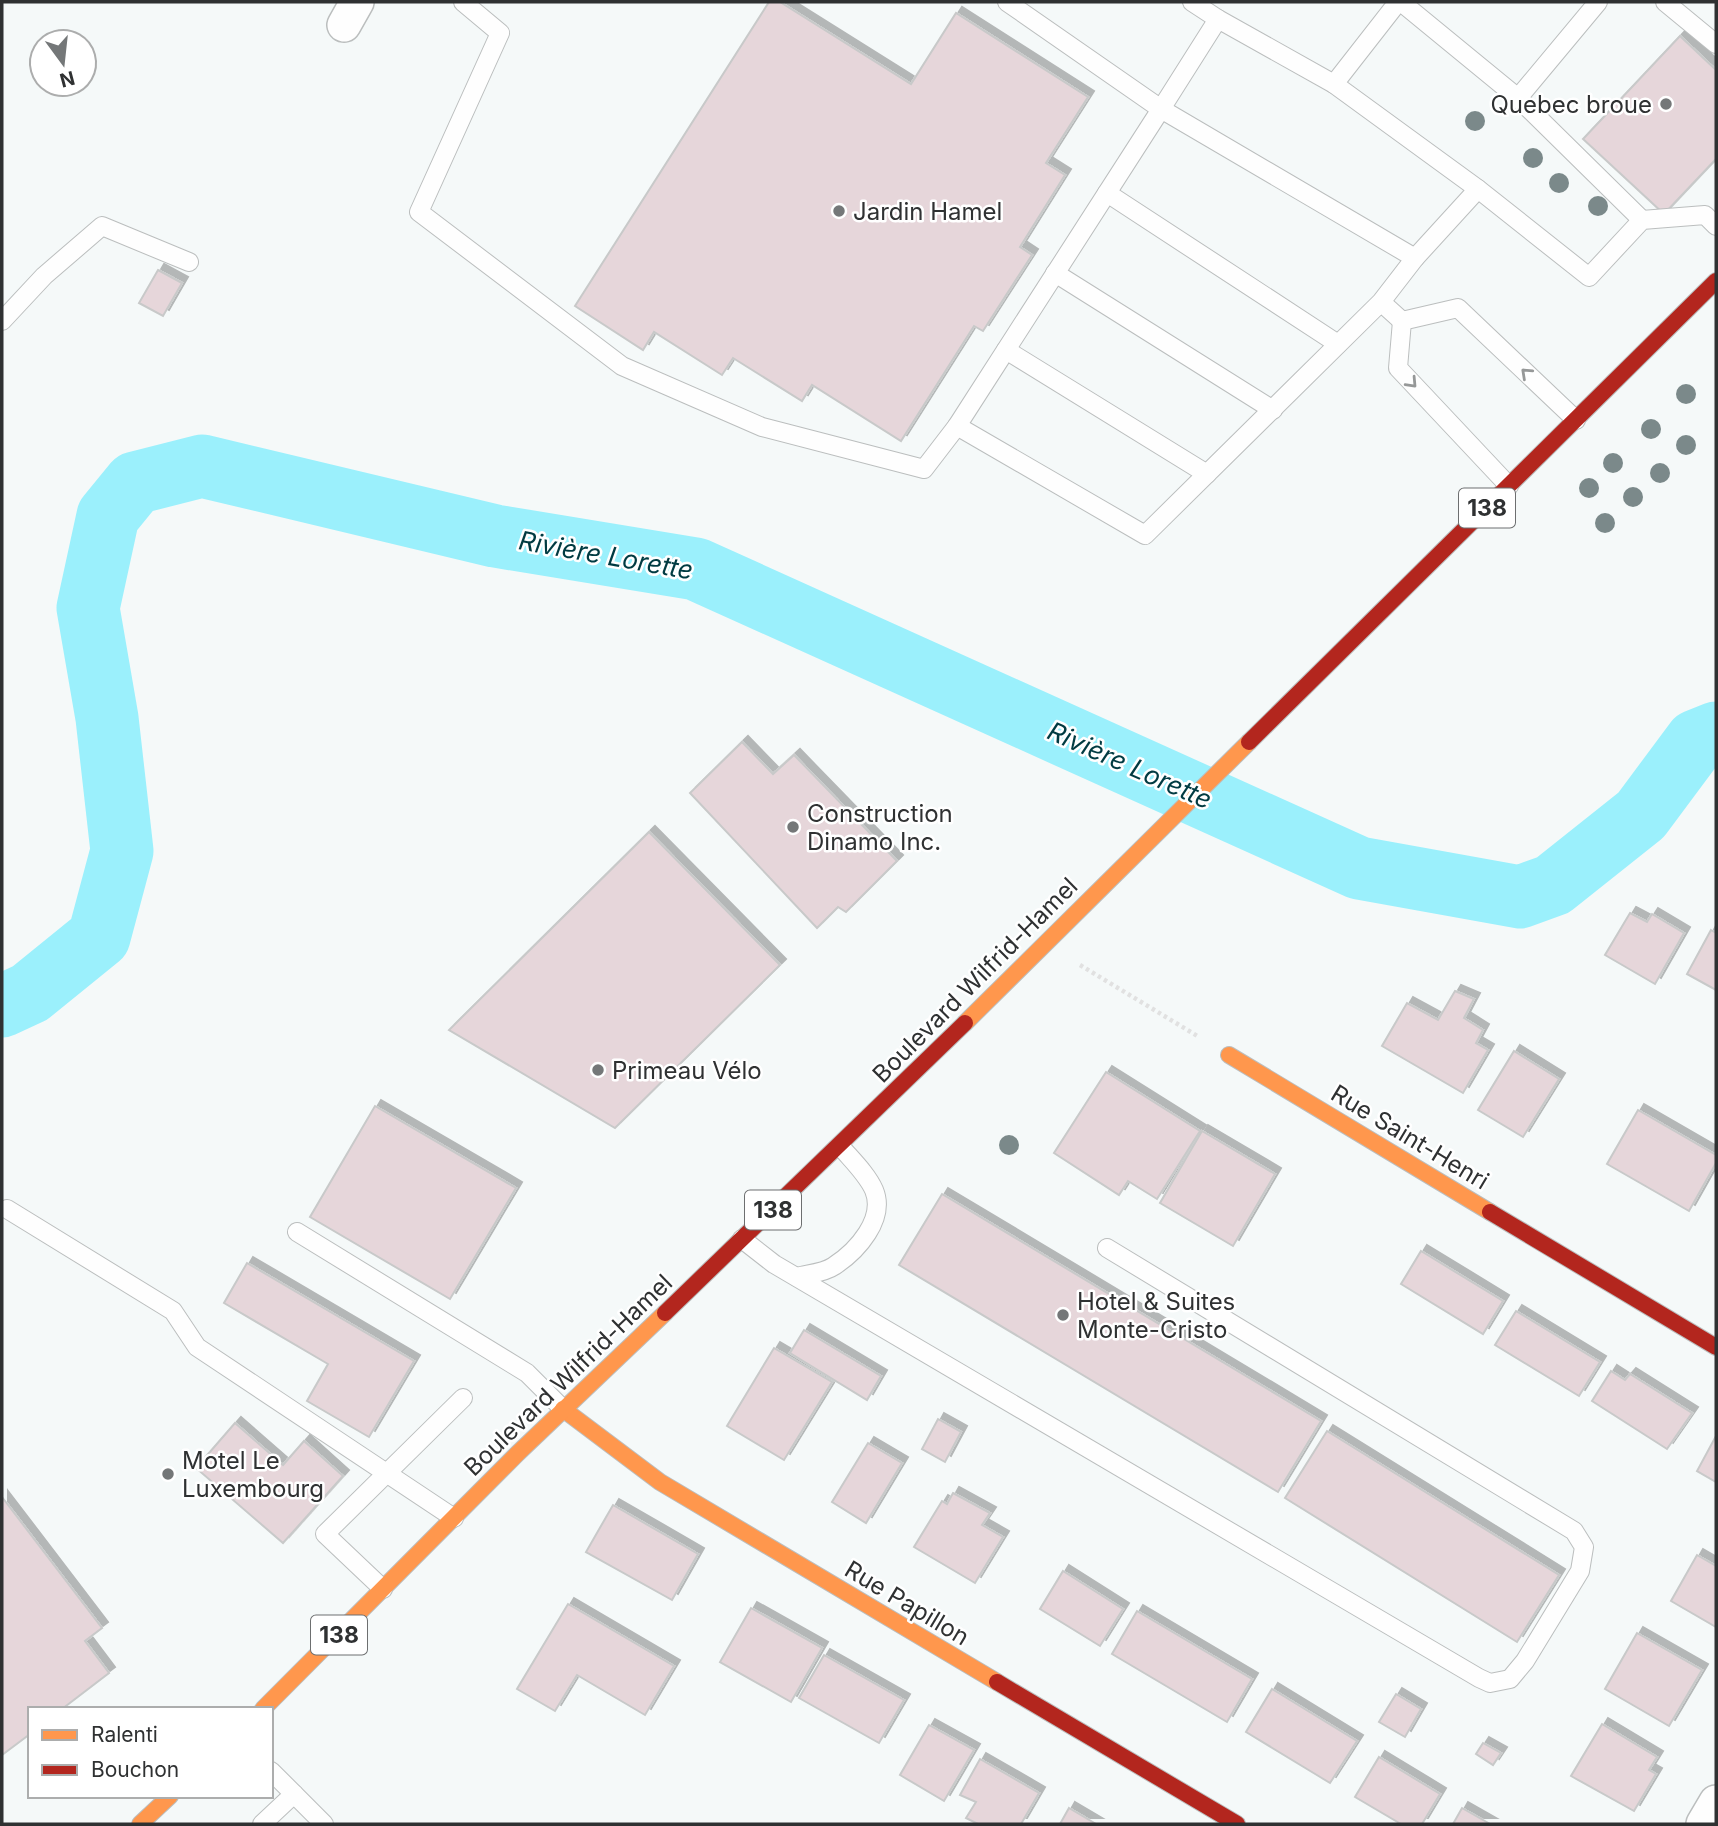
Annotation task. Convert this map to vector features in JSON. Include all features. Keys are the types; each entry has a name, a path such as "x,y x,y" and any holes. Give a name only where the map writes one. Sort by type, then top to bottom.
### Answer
{"main road":[{"name":"Boulevard Wilfrid-Hamel","path":"265,1707 563,1409 840,1146 1716,281"},
{"name":"Rue Saint-Henri","path":"1228,1055 1716,1347"},
{"name":"Rue Papillon","path":"563,1409 599,1439 660,1482 1237,1824"},
{"path":"140,1824 168,1798"}],"street":[{"path":"1703,1824 1716,1802"}],"lane":[{"path":"463,2 500,33 419,212 622,366 762,427 924,469 957,426 1218,19"},
{"path":"1007,2 1161,108 1415,258"},
{"path":"1192,2 1334,83 1478,189 1589,277 1642,220 1712,214"},
{"path":"1334,83 1399,2 1518,98 1642,220"},
{"path":"1518,98 1598,2"},
{"path":"1665,2 1716,44"},
{"path":"957,426 1145,535 1381,302 1415,258 1478,189"},
{"path":"1107,193 1338,344"},
{"path":"2,321 44,276 103,226 189,262"},
{"path":"1055,273 1273,410"},
{"path":"1381,302 1402,321"},
{"path":"1402,321 1458,308 1576,420"},
{"path":"1402,321 1398,368 1509,486"},
{"path":"1006,349 1207,474"},
{"path":"797,1277 831,1268 852,1252 873,1224 878,1209 874,1189 840,1146"},
{"path":"7,1209 173,1311 197,1347 454,1518"},
{"path":"298,1232 527,1373 563,1409"},
{"path":"742,1239 797,1277 1479,1678 1490,1683 1510,1679 1525,1661 1580,1571 1584,1547 1574,1531 1107,1248"},
{"path":"383,1590 325,1534 463,1398"},
{"path":"273,1773 324,1824"},
{"path":"262,1824 294,1794"}],"path":[{"path":"1080,965 1228,1055"}],"building":[{"name":"Jardin Hamel","path":"769,2 780,2 911,84 956,13 1088,97 1046,163 1065,175 1020,247 1032,255 983,331 974,326 901,441 812,385 802,401 733,358 722,375 654,332 643,350 575,306"},
{"name":"Quebec broue","path":"1680,36 1716,70 1716,159 1664,214 1583,139"},
{"path":"158,270 182,283 163,316 139,303"},
{"name":"Construction Dinamo Inc.","path":"742,742 773,774 794,755 897,861 846,912 838,907 817,928 690,793"},
{"path":"649,832 780,965 615,1128 449,1030"},
{"path":"1630,913 1647,922 1652,914 1684,933 1655,984 1605,955"},
{"path":"1711,930 1716,933 1716,990 1687,974"},
{"path":"1455,991 1474,999 1464,1018 1483,1030 1476,1043 1488,1050 1463,1093 1382,1046 1407,1003 1438,1020"},
{"path":"1514,1051 1559,1079 1523,1137 1478,1110"},
{"path":"1106,1072 1200,1131 1157,1199 1128,1181 1119,1195 1054,1153"},
{"path":"375,1106 516,1188 450,1299 310,1217"},
{"path":"1638,1110 1716,1155 1716,1163 1689,1211 1607,1164"},
{"path":"1202,1131 1275,1174 1233,1246 1160,1203"},
{"name":"Hotel & Suites Monte-Cristo","path":"942,1194 1321,1421 1278,1492 899,1265"},
{"path":"1421,1251 1503,1301 1483,1334 1401,1284"},
{"path":"247,1263 414,1361 369,1437 307,1401 328,1364 224,1303"},
{"path":"1516,1311 1600,1362 1579,1396 1495,1345"},
{"path":"804,1330 881,1376 867,1400 790,1353"},
{"path":"774,1348 832,1382 784,1460 727,1426"},
{"path":"1611,1371 1625,1380 1630,1374 1692,1413 1667,1449 1592,1401"},
{"path":"938,1419 961,1432 945,1462 922,1449"},
{"path":"235,1423 283,1465 304,1441 343,1476 283,1543 196,1468"},
{"path":"1327,1431 1559,1575 1517,1642 1285,1498"},
{"path":"1716,1436 1716,1482 1697,1471"},
{"path":"868,1443 902,1463 866,1523 832,1502"},
{"path":"953,1493 990,1513 982,1525 1003,1537 975,1583 914,1547 942,1501 947,1504"},
{"path":"2,1497 102,1628 85,1641 109,1673 65,1707 28,1707 28,1736 2,1755"},
{"path":"613,1505 698,1554 672,1600 586,1552"},
{"path":"1697,1555 1716,1566 1716,1627 1671,1601"},
{"path":"1063,1571 1123,1609 1100,1646 1040,1609"},
{"path":"568,1604 674,1666 645,1715 577,1675 555,1711 517,1689"},
{"path":"751,1608 822,1648 791,1702 720,1662"},
{"path":"1137,1611 1252,1679 1227,1722 1112,1654"},
{"path":"1637,1633 1702,1670 1669,1726 1605,1689"},
{"path":"824,1655 904,1700 879,1743 799,1698"},
{"path":"1272,1689 1357,1741 1330,1783 1246,1732"},
{"path":"1396,1694 1421,1709 1405,1737 1379,1722"},
{"path":"1602,1724 1657,1757 1649,1770 1656,1774 1634,1811 1571,1776"},
{"path":"929,1725 974,1750 944,1801 900,1775"},
{"path":"1483,1743 1501,1753 1493,1765 1476,1754"},
{"path":"1379,1757 1440,1794 1422,1824 1401,1824 1355,1797"},
{"path":"980,1759 1039,1793 1021,1824 978,1824 966,1818 976,1802 960,1795"},
{"path":"1069,1808 1096,1824 1060,1824"},
{"path":"1462,1808 1490,1824 1453,1824"}],"waterway":[{"name":"Rivière Lorette","path":"2,1006 30,993 99,937 122,851 107,718 88,608 108,516 135,483 202,466 495,536 696,569 1359,868 1520,897 1553,885 1641,815 1696,741 1716,733"}],"traffic: slow":[{"path":"965,1023 1249,742"},
{"path":"1229,1055 1490,1212"},
{"path":"265,1707 518,1453 665,1313"},
{"path":"563,1409 660,1482 997,1682"},
{"path":"140,1824 168,1798"}],"traffic: jam":[{"path":"1249,742 1716,281"},
{"path":"665,1313 965,1023"},
{"path":"1490,1212 1716,1347"},
{"path":"997,1682 1237,1824"}],"place":[{"name":"Quebec broue","path":"1666,104"},
{"name":"Jardin Hamel","path":"839,211"},
{"name":"Construction Dinamo Inc.","path":"793,827"},
{"name":"Primeau Vélo","path":"598,1070"},
{"name":"Hotel & Suites Monte-Cristo","path":"1063,1315"},
{"name":"Motel Le Luxembourg","path":"168,1474"}]}
